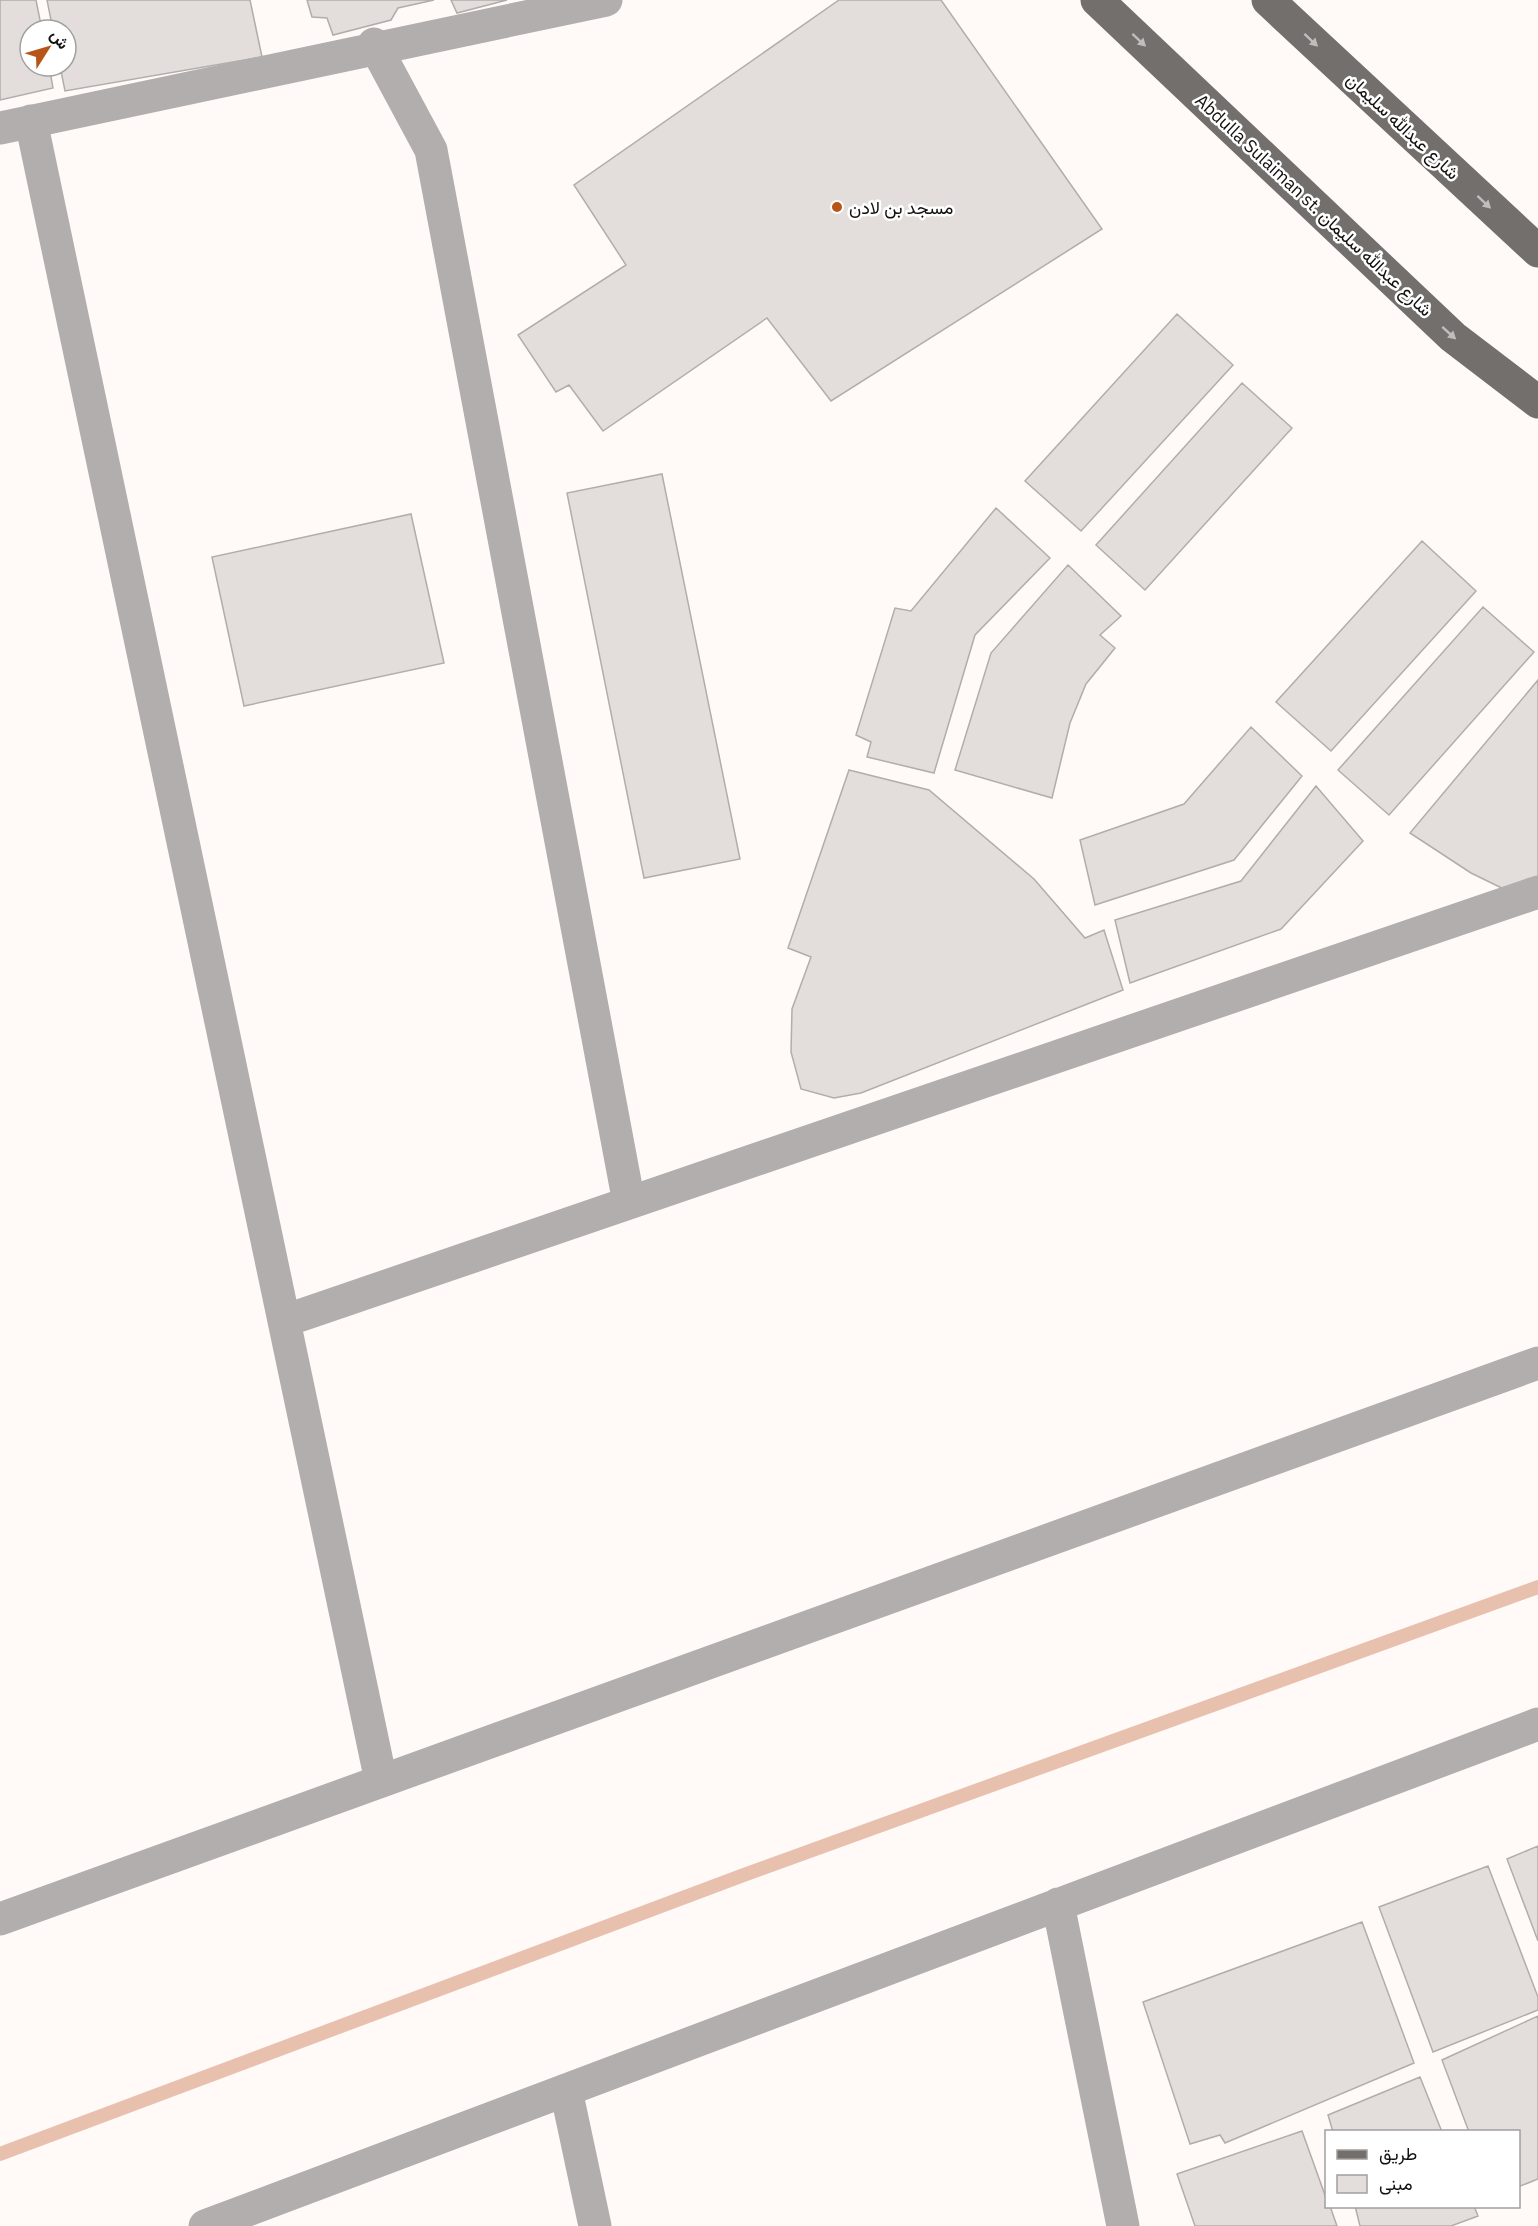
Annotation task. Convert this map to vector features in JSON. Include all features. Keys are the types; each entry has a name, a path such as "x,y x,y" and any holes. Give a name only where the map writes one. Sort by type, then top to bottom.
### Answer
{"main road":[{"name":"Abdulla Sulaiman st. شارع عبدالله سليمان","path":"1096,0 1453,337 1538,402"},
{"name":"شارع عبدالله سليمان","path":"1268,0 1538,252"}],"street":[{"path":"381,1781 284,1322 15,124 376,46 606,0"},
{"path":"376,46 431,150 629,1203"},
{"path":"284,1322 1538,892"},
{"path":"0,1919 1538,1363"},
{"path":"205,2226 1538,1724"},
{"path":"1058,1904 1123,2226"},
{"path":"566,2090 595,2226"}],"building":[{"path":"0,0 36,0 40,18 18,18 18,78 51,78 53,88 0,100"},
{"path":"47,0 250,0 262,57 65,91 62,78 78,78 78,18 51,18"},
{"path":"307,0 434,0 398,8 391,20 333,35 327,18 312,17"},
{"path":"451,0 507,0 457,13"},
{"name":"مسجد بن لادن","path":"839,0 941,0 1102,229 831,401 767,318 603,431 569,385 556,392 518,335 626,265 574,185"},
{"path":"1177,314 1233,365 1081,531 1025,481"},
{"path":"1242,383 1292,428 1145,590 1096,545"},
{"path":"662,474 740,859 644,878 567,493"},
{"path":"996,508 1050,558 975,635 934,773 867,757 871,742 856,735 895,608 911,611"},
{"path":"411,514 444,663 244,706 212,557"},
{"path":"1422,541 1476,591 1331,751 1276,702"},
{"path":"1068,565 1121,616 1100,635 1115,648 1086,684 1070,723 1052,798 955,770 991,653"},
{"path":"1483,607 1534,652 1389,815 1338,770"},
{"path":"1538,680 1538,899 1514,894 1471,873 1410,833"},
{"path":"1251,727 1302,776 1234,860 1095,905 1080,840 1184,804"},
{"path":"849,770 929,790 1034,879 1085,938 1104,930 1123,990 861,1093 834,1098 801,1089 791,1052 792,1009 811,957 788,948"},
{"path":"1316,786 1363,841 1281,929 1130,983 1115,920 1241,881"},
{"path":"1538,1846 1538,1941 1507,1859"},
{"path":"1488,1866 1538,1997 1538,2010 1433,2052 1379,1907"},
{"path":"1362,1922 1414,2063 1225,2143 1220,2135 1190,2144 1143,2002"},
{"path":"1538,2016 1538,2179 1520,2186 1520,2130 1468,2130 1442,2060"},
{"path":"1420,2077 1441,2130 1332,2130 1328,2115"},
{"path":"1302,2131 1325,2195 1325,2208 1331,2208 1337,2226 1195,2226 1177,2174"},
{"path":"1356,2208 1475,2208 1478,2216 1451,2226 1360,2226"}],"waterway":[{"path":"0,2154 741,1876 1538,1587"}],"place":[{"name":"مسجد بن لادن","path":"837,207"}]}
